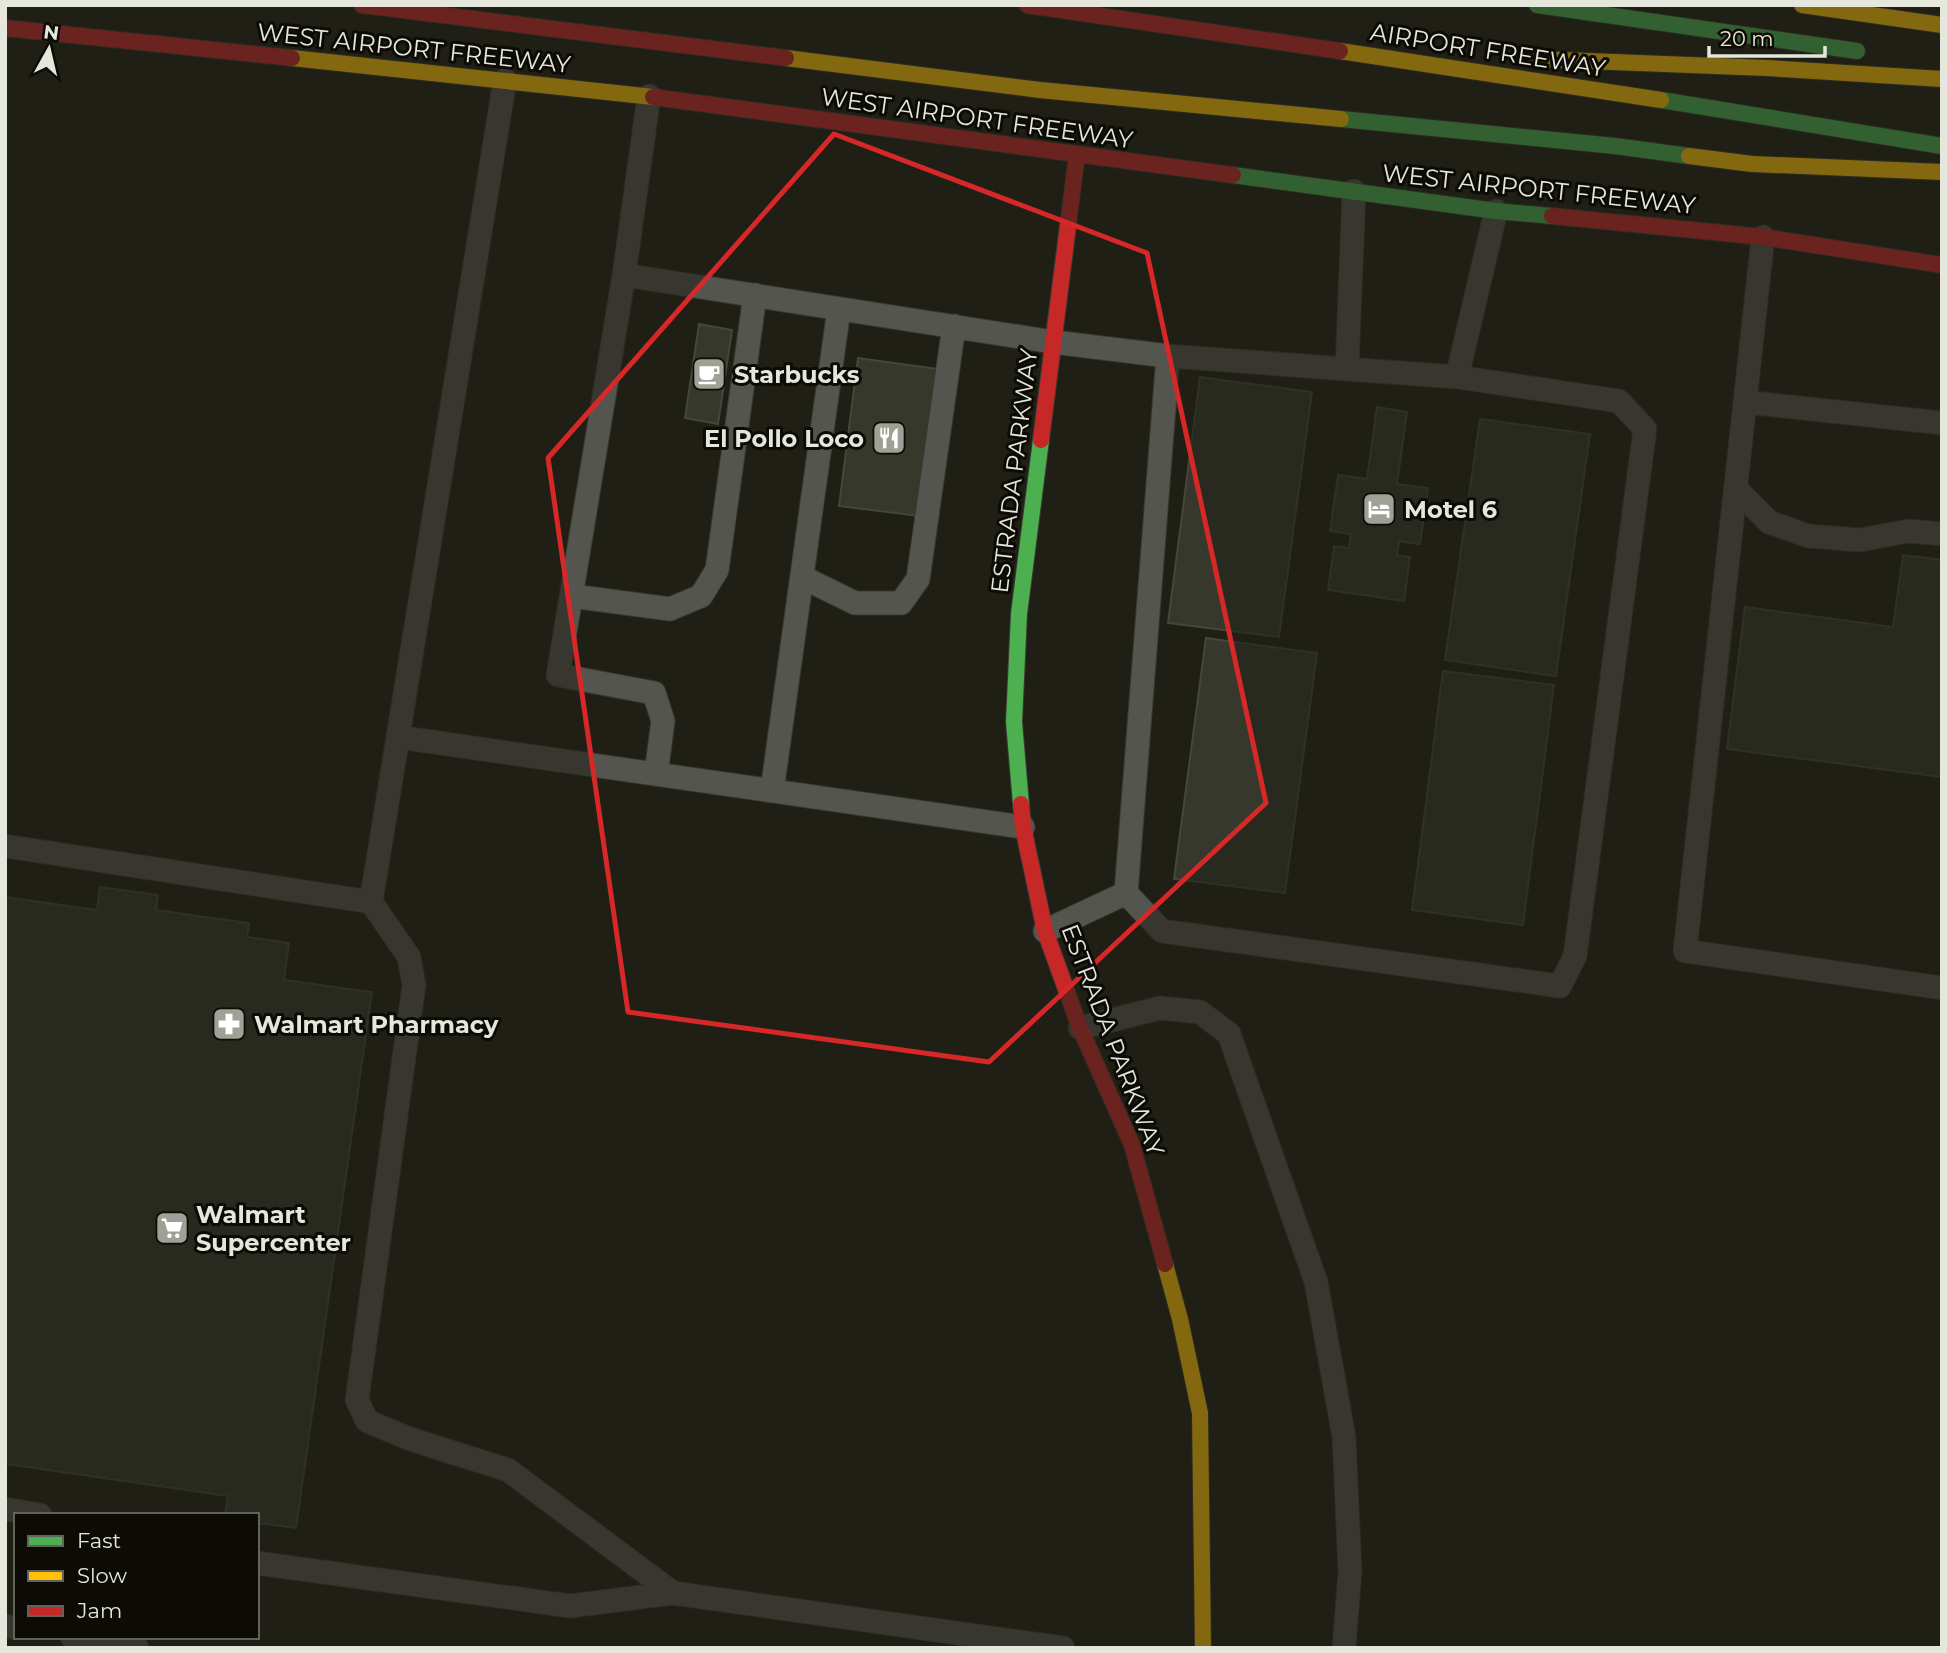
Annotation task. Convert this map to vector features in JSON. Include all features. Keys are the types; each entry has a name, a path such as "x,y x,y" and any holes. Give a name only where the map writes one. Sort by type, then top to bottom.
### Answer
{"main road":[{"path":"362,5 1040,90 1615,146 1752,164 1942,172"},
{"name":"AIRPORT FREEWAY","path":"1027,5 1349,51 1942,146"},
{"path":"1536,5 1875,53"},
{"path":"1802,5 1942,24"},
{"name":"WEST AIRPORT FREEWAY","path":"5,28 649,96 1496,211 1763,237 1942,265"},
{"path":"1349,51 1488,57"},
{"path":"1516,58 1767,68 1942,79"},
{"name":"ESTRADA PARKWAY","path":"1077,154 1019,614 1014,722 1023,827 1045,932 1080,1028 1132,1145 1180,1319 1200,1413 1203,1648"}],"lane":[{"path":"505,80 371,902 409,957 414,985 357,1400 368,1421 410,1439 508,1470 673,1593"},
{"path":"649,96 624,275 558,675 654,693 663,721 656,774"},
{"path":"1347,369 1354,191"},
{"path":"1457,377 1496,211"},
{"path":"1763,237 1685,951 1942,988"},
{"path":"624,275 1053,342 1168,356 1457,377 1619,401 1645,429 1575,956 1560,986 1162,931 1126,893 1168,356"},
{"path":"572,596 670,609 701,596 717,570 755,295"},
{"path":"772,791 839,309"},
{"path":"802,577 855,603 901,603 918,579 954,326"},
{"path":"1745,402 1942,424"},
{"path":"1736,489 1769,522 1808,536 1860,540 1908,531 1942,534"},
{"path":"398,737 1023,827"},
{"path":"5,846 371,902"},
{"path":"1045,932 1126,893"},
{"path":"1080,1028 1160,1008 1200,1012 1229,1034 1316,1282 1344,1437 1350,1571 1344,1648"},
{"path":"5,1509 28,1513"},
{"path":"259,1563 570,1606 673,1593 1063,1648"},
{"path":"84,1639 137,1648"}],"highlighted area":[{"path":"834,134 1147,253 1266,803 989,1062 628,1012 548,458"}],"building":[{"name":"Starbucks","path":"699,324 732,330 718,424 685,418"},
{"name":"El Pollo Loco","path":"858,358 938,369 919,516 839,506"},
{"path":"1200,377 1312,392 1279,637 1168,623"},
{"name":"Motel 6","path":"1377,407 1407,412 1397,484 1428,488 1420,544 1399,541 1397,555 1410,557 1404,601 1328,590 1334,546 1349,548 1351,534 1330,531 1338,475 1367,479"},
{"path":"1480,419 1590,434 1556,676 1445,660"},
{"path":"1903,555 1942,560 1942,777 1727,749 1745,607 1893,627"},
{"path":"1206,638 1317,653 1285,893 1174,879"},
{"path":"1443,671 1554,685 1523,925 1412,910"},
{"name":"Walmart Supercenter","path":"100,887 158,895 156,910 249,923 247,937 289,943 284,980 372,992 296,1528 259,1523 259,1513 225,1513 228,1496 5,1464 5,897 97,910"}],"traffic: fast":[{"path":"1537,5 1857,51"},
{"path":"1661,100 1942,146"},
{"path":"1341,119 1615,146 1689,156"},
{"path":"1233,175 1496,211 1552,216"},
{"path":"1021,804 1014,722 1019,614 1041,440"}],"traffic: slow":[{"path":"1802,5 1942,25"},
{"path":"1340,51 1661,100"},
{"path":"292,58 653,97"},
{"path":"786,58 1040,90 1341,119"},
{"path":"1536,59 1767,68 1942,79"},
{"path":"1689,156 1752,164 1942,172"},
{"path":"1165,1264 1200,1413 1203,1648"}],"traffic: jam":[{"path":"362,5 786,58"},
{"path":"1027,5 1340,51"},
{"path":"5,28 292,58"},
{"path":"653,97 1233,175"},
{"path":"1041,440 1077,154"},
{"path":"1552,216 1763,237 1942,265"},
{"path":"1021,804 1023,827 1045,931 1080,1028 1132,1145 1165,1264"}],"place":[{"name":"Starbucks","path":"709,374"},
{"name":"El Pollo Loco","path":"889,438"},
{"name":"Motel 6","path":"1379,509"},
{"name":"Walmart Pharmacy","path":"229,1024"},
{"name":"Walmart Supercenter","path":"172,1228"}]}
